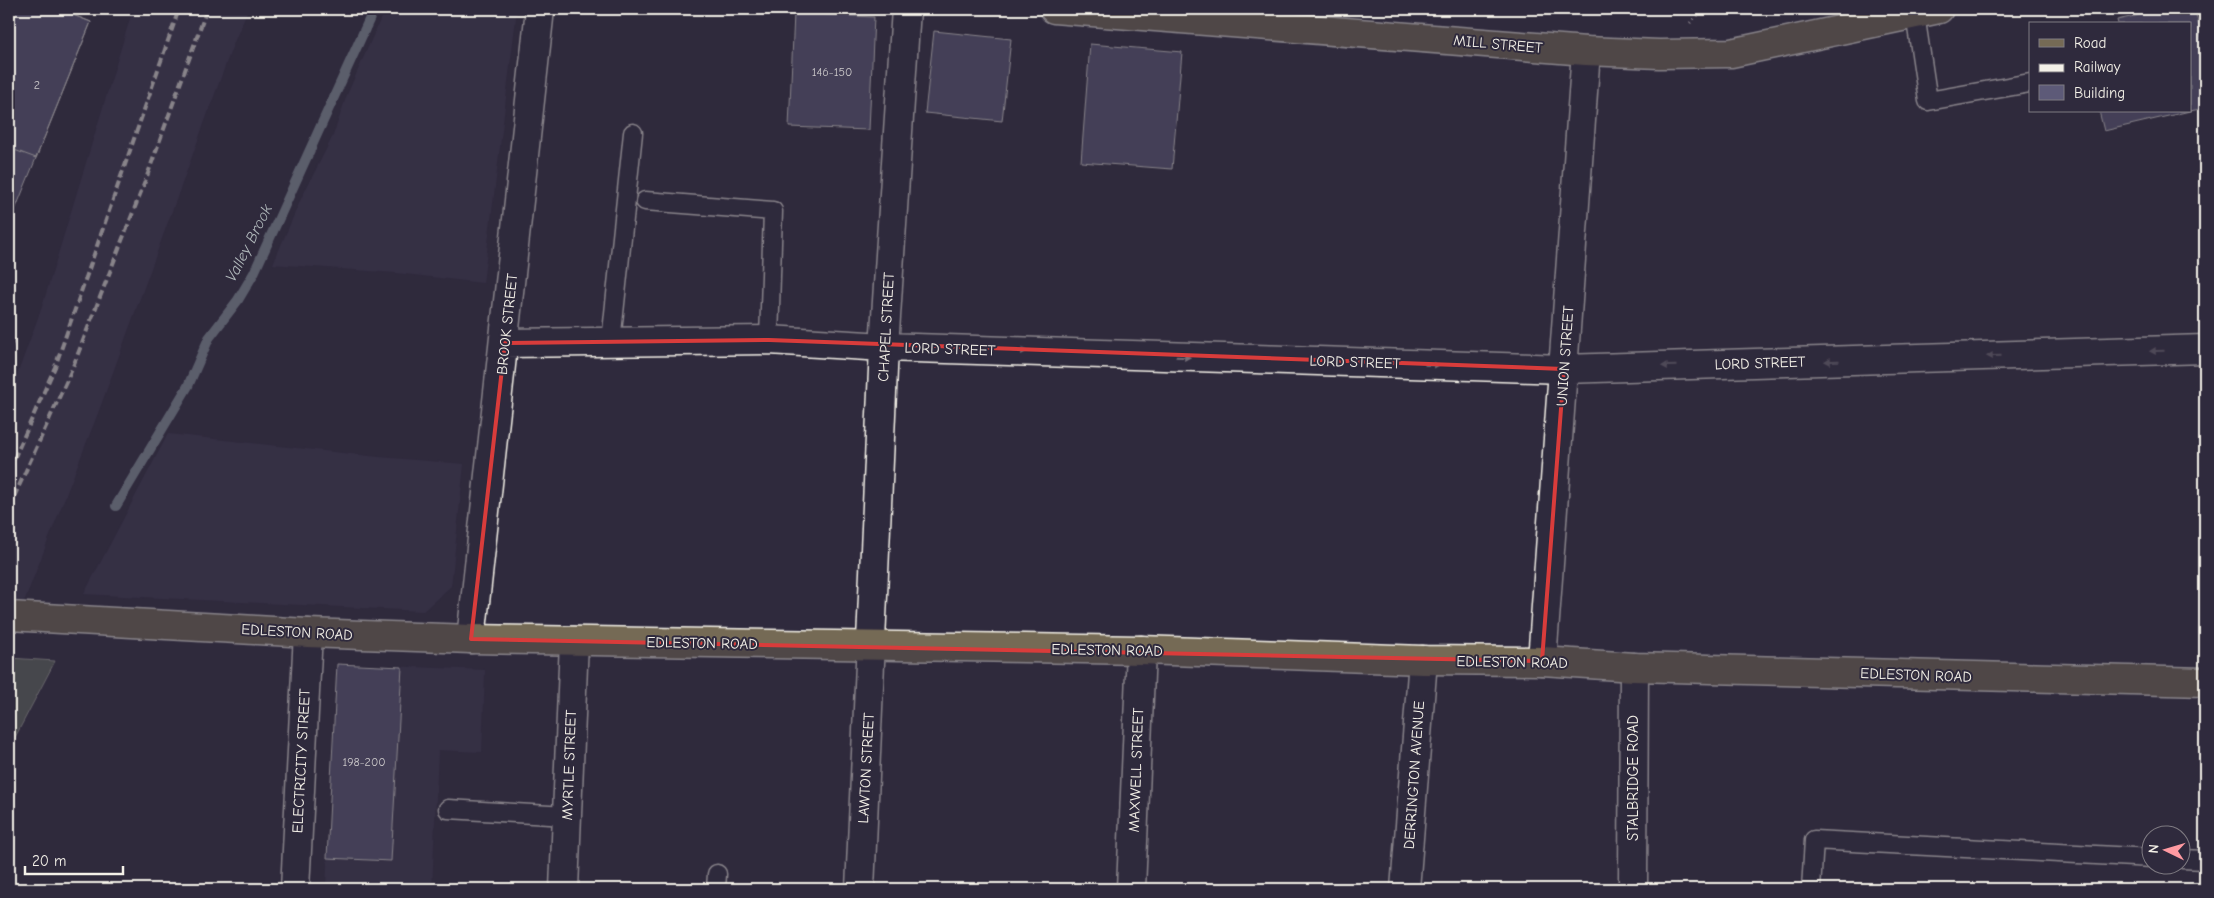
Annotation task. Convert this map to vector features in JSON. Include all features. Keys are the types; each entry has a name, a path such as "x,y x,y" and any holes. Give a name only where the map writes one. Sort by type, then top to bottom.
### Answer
{"main road":[{"name":"MILL STREET","path":"1054,9 1586,51 1659,54 1731,52 1927,11"},
{"name":"EDLESTON ROAD","path":"15,616 308,633 471,639 1141,650 1422,660 1542,661 1634,667 2205,682"}],"street":[{"name":"BROOK STREET","path":"471,639 505,343 540,9"},
{"name":"CHAPEL STREET","path":"872,646 884,347 906,9"},
{"name":"UNION STREET","path":"1542,661 1586,51"},
{"name":"LORD STREET","path":"505,343 769,340 884,347 1564,369 2205,349"},
{"name":"ELECTRICITY STREET","path":"295,889 308,633"},
{"name":"MYRTLE STREET","path":"564,889 574,641"},
{"name":"LAWTON STREET","path":"860,889 872,646"},
{"name":"MAXWELL STREET","path":"1131,889 1141,650"},
{"name":"DERRINGTON AVENUE","path":"1405,889 1422,660"},
{"name":"STALBRIDGE ROAD","path":"1633,889 1634,667"}],"lane":[{"path":"1927,11 1928,101 2029,83"},
{"path":"611,342 633,133"},
{"path":"645,201 773,211 769,340"},
{"path":"448,808 567,816"},
{"path":"1810,889 1814,840 2142,857"},
{"path":"2192,859 2205,860"}],"highlighted area":[{"path":"769,340 1564,369 1542,661 471,639 505,343"}],"shaded area":[{"path":"133,9 248,9 232,47 98,413 25,599 9,633 9,397 42,307"},
{"path":"385,9 517,9 483,283 397,273 273,264 301,199 333,136 347,95"},
{"path":"168,434 378,457 464,464 451,586 423,611 84,594"},
{"path":"9,658 55,661 11,745 9,758"},
{"path":"337,664 485,670 482,752 438,750 432,889 326,889"}],"building":[{"path":"9,9 58,9 91,22 9,225"},
{"path":"9,9 58,9 91,22 36,158 9,148"},
{"path":"2166,9 2195,9 2205,55 2205,108 2192,111 2192,22 2118,22 2117,20"},
{"path":"794,13 874,17 869,130 789,127"},
{"path":"934,31 1011,39 1002,121 925,113"},
{"path":"1090,44 1182,52 1172,169 1081,162"},
{"path":"2099,112 2186,112 2104,131"},
{"path":"9,336 15,339 9,355"},
{"path":"337,664 402,667 391,861 327,858"}],"waterway":[{"name":"Valley Brook","path":"116,506 188,386 209,338 238,300 254,273 374,9"}],"railway":[{"path":"9,470 55,367 179,9"},
{"path":"9,508 72,369 146,179 207,9"}]}
